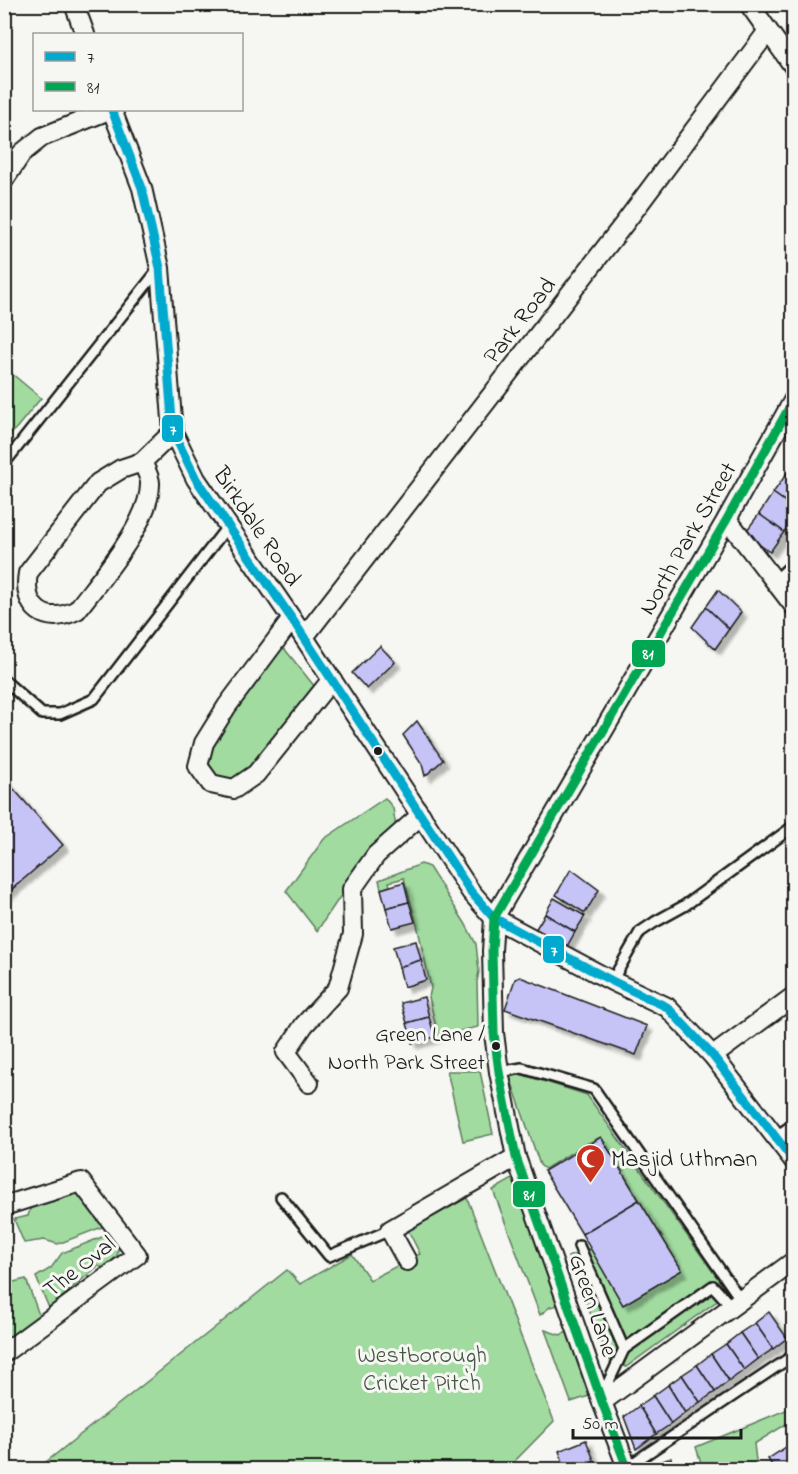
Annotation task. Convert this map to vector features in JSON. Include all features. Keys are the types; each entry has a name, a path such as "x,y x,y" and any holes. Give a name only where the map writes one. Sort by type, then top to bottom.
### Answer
{"street":[{"path":"74,4 85,33"},
{"path":"749,4 794,67"},
{"name":"Park Road","path":"304,637 624,224 768,31"},
{"path":"4,180 22,153 42,137 108,111"},
{"name":"Birkdale Road","path":"111,111 142,188 160,268 173,432 196,479 227,527 292,619 471,892 494,918"},
{"name":"North Park Street","path":"494,918 727,519 794,399"},
{"path":"142,462 151,482 143,513 135,530 77,610 65,616 48,615 37,610 28,600 26,587 28,573 98,483 121,469 142,462 173,432"},
{"path":"727,519 794,606"},
{"path":"292,619 227,706 204,743 198,766 211,784 234,789 256,774 332,679"},
{"path":"309,1083 286,1052 304,1024 338,988 353,934 352,889 375,855 421,814"},
{"path":"494,918 612,981 667,1007 713,1056 794,1161"},
{"name":"Green Lane","path":"494,918 492,987 494,1033 499,1072 516,1157 628,1468"},
{"path":"713,1056 794,996"},
{"path":"407,1261 390,1230 516,1157"},
{"name":"The Oval","path":"4,1206 81,1182 137,1255 4,1353"},
{"path":"602,1400 794,1261"}],"lane":[{"path":"4,464 160,268"},
{"path":"4,680 42,714 60,714 94,699 227,527"},
{"path":"774,581 794,563"},
{"path":"612,981 640,932 684,906 794,826"},
{"path":"499,1072 522,1068 594,1089 717,1264 736,1304"},
{"path":"775,1137 794,1124"},
{"path":"281,1197 329,1256 390,1230"},
{"path":"579,1246 624,1349"},
{"path":"602,1400 624,1349 712,1286 736,1304"},
{"path":"628,1468 794,1355"}],"green space":[{"path":"5,368 41,398 5,442"},
{"path":"283,647 315,687 251,769 231,782 216,780 205,764 211,744"},
{"path":"385,798 393,808 396,828 371,851 317,931 286,891 324,839"},
{"path":"421,864 429,867 465,923 476,944 479,971 477,982 478,1027 438,1036 429,997 431,988 404,878 389,882 390,886 381,889 379,880"},
{"path":"447,1071 480,1071 493,1134 463,1141"},
{"path":"509,1074 524,1075 587,1095 728,1293 626,1367 609,1360 568,1257 591,1248 623,1305 681,1270 601,1137 545,1169 540,1165"},
{"path":"518,1176 563,1304 550,1307 540,1315 493,1190"},
{"path":"75,1193 84,1194 105,1226 58,1244 44,1240 24,1243 14,1219 28,1216 31,1206 65,1198"},
{"name":"Westborough Cricket Pitch","path":"467,1198 554,1421 507,1469 36,1470 287,1270 300,1284 352,1254 370,1280 420,1254 408,1230"},
{"path":"112,1233 119,1244 117,1256 104,1268 98,1266 49,1308 36,1277 51,1268 62,1253"},
{"path":"26,1279 39,1315 5,1340 5,1284"},
{"path":"545,1330 560,1335 573,1330 595,1394 571,1402"},
{"path":"793,1407 793,1420 754,1444 757,1469 703,1469 696,1447"}],"building":[{"path":"794,250 794,267 786,260"},
{"path":"794,463 794,477 787,473"},
{"path":"787,473 794,477 794,508 773,493"},
{"path":"773,493 794,508 794,518 784,532 759,514"},
{"path":"759,514 784,532 770,552 744,534"},
{"path":"718,590 741,612 729,629 706,607"},
{"path":"706,607 729,629 715,649 692,627"},
{"path":"380,646 395,662 367,689 352,673"},
{"path":"417,721 443,760 425,776 422,764 403,735"},
{"path":"4,778 63,845 4,896"},
{"path":"571,869 599,890 585,913 556,895"},
{"path":"404,882 409,902 386,908 381,889"},
{"path":"554,898 585,916 575,932 545,914"},
{"path":"409,902 415,922 392,928 386,908"},
{"path":"545,914 575,932 566,948 535,930"},
{"path":"416,941 421,960 399,967 393,947"},
{"path":"421,960 426,980 404,987 399,967"},
{"path":"520,977 647,1026 636,1055 505,1009 515,979"},
{"path":"424,997 429,1017 407,1023 401,1003"},
{"path":"429,1017 435,1037 412,1043 407,1023"},
{"name":"Masjid Uthman","path":"601,1137 639,1200 582,1234 544,1171"},
{"path":"639,1200 682,1270 623,1305 582,1234"},
{"path":"769,1312 787,1338 773,1349 755,1323"},
{"path":"755,1323 773,1349 758,1359 740,1333"},
{"path":"740,1333 758,1359 744,1370 726,1344"},
{"path":"726,1344 744,1370 729,1381 711,1354"},
{"path":"711,1354 729,1381 715,1392 697,1365"},
{"path":"697,1365 715,1392 700,1402 682,1375"},
{"path":"682,1375 700,1402 685,1413 668,1385"},
{"path":"668,1385 685,1413 671,1424 653,1396"},
{"path":"653,1396 671,1424 656,1434 639,1406"},
{"path":"639,1406 656,1434 636,1449 624,1417"},
{"path":"586,1440 596,1465 583,1470 566,1470 559,1451"},
{"path":"794,1441 794,1458 786,1447"},
{"path":"786,1447 794,1458 794,1470 775,1470 768,1459"},
{"path":"671,1458 675,1470 644,1470 644,1468"},
{"path":"596,1465 597,1470 583,1470"}],"transit line":[{"name":"7","path":"112,111 142,188 160,268 173,432 196,479 292,619 471,892 494,918 612,981 667,1007 713,1056 794,1161"},
{"name":"81","path":"628,1470 516,1157 499,1072 494,1033 492,951 494,918 727,519 794,399"}],"place":[{"name":"Green Lane / North Park Street","path":"496,1046"},
{"name":"Masjid Uthman","path":"590,1184"}]}
